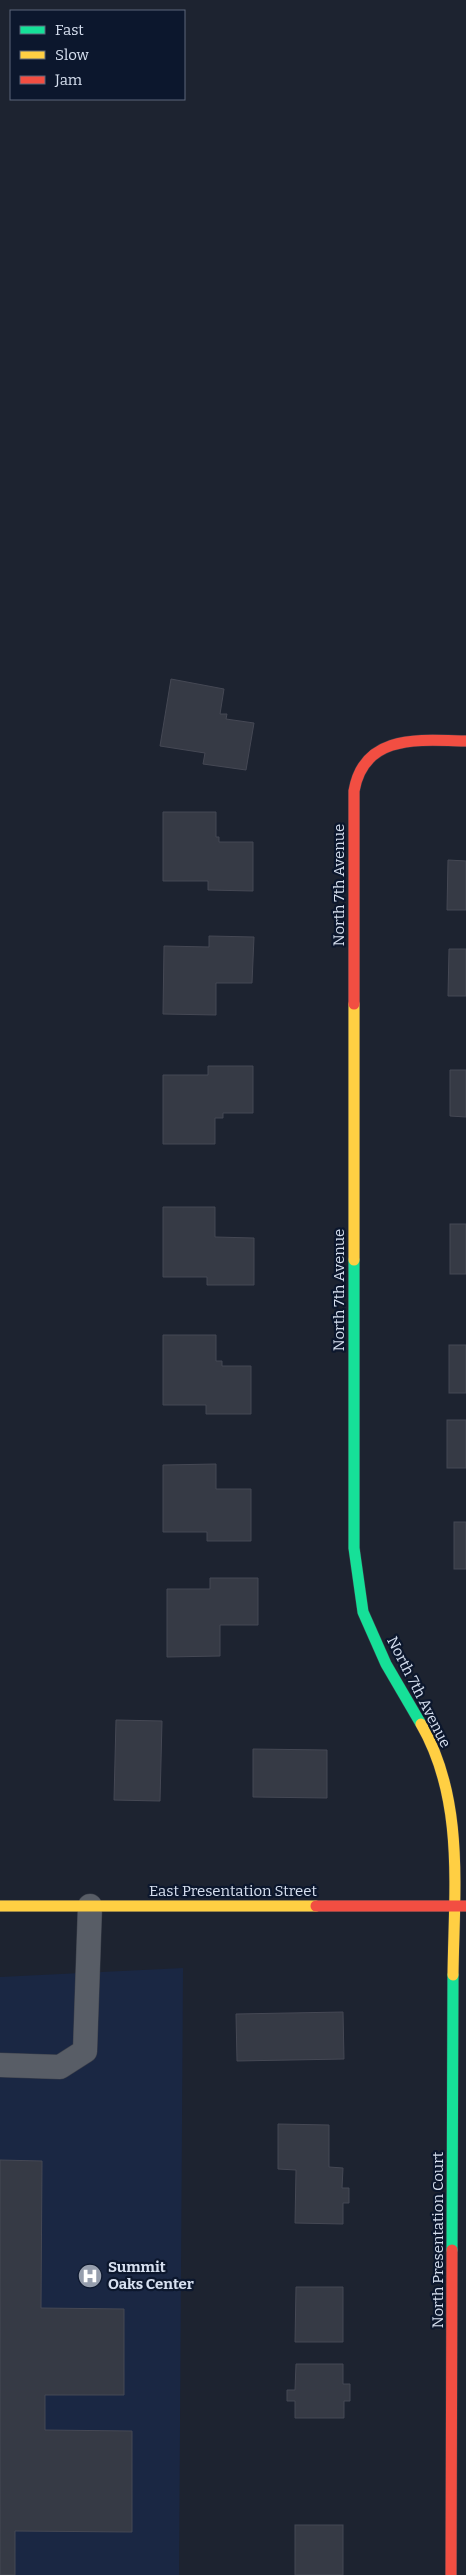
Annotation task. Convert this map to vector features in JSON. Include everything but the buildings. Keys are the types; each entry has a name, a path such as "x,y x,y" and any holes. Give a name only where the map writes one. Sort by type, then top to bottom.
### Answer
{"street":[{"name":"North 7th Avenue","path":"460,1906 454,1835 445,1782 426,1733 386,1664 363,1612 354,1548 354,791 358,772 372,756 389,746 410,741 466,741"},
{"name":"East Presentation Street","path":"0,1906 460,1906"},
{"name":"North Presentation Court","path":"451,2575 460,1906"}],"lane":[{"path":"0,2065 60,2067 84,2051 90,1906"}],"shaded area":[{"name":"Summit Oaks Center","path":"183,1968 179,2575 0,2575 0,1977"}],"traffic: fast":[{"path":"354,1260 354,1548 363,1612 386,1664 421,1724"},
{"path":"452,2250 453,1975"}],"traffic: slow":[{"path":"354,1004 354,1260"},
{"path":"421,1724 435,1753 445,1783 451,1815 455,1879 453,1975"},
{"path":"0,1906 316,1906"}],"traffic: jam":[{"path":"354,1004 354,791 360,772 369,759 382,749 397,744 430,740 466,741"},
{"path":"316,1906 466,1906"},
{"path":"451,2575 452,2250"}],"place":[{"name":"Summit Oaks Center","path":"90,2276"}]}
